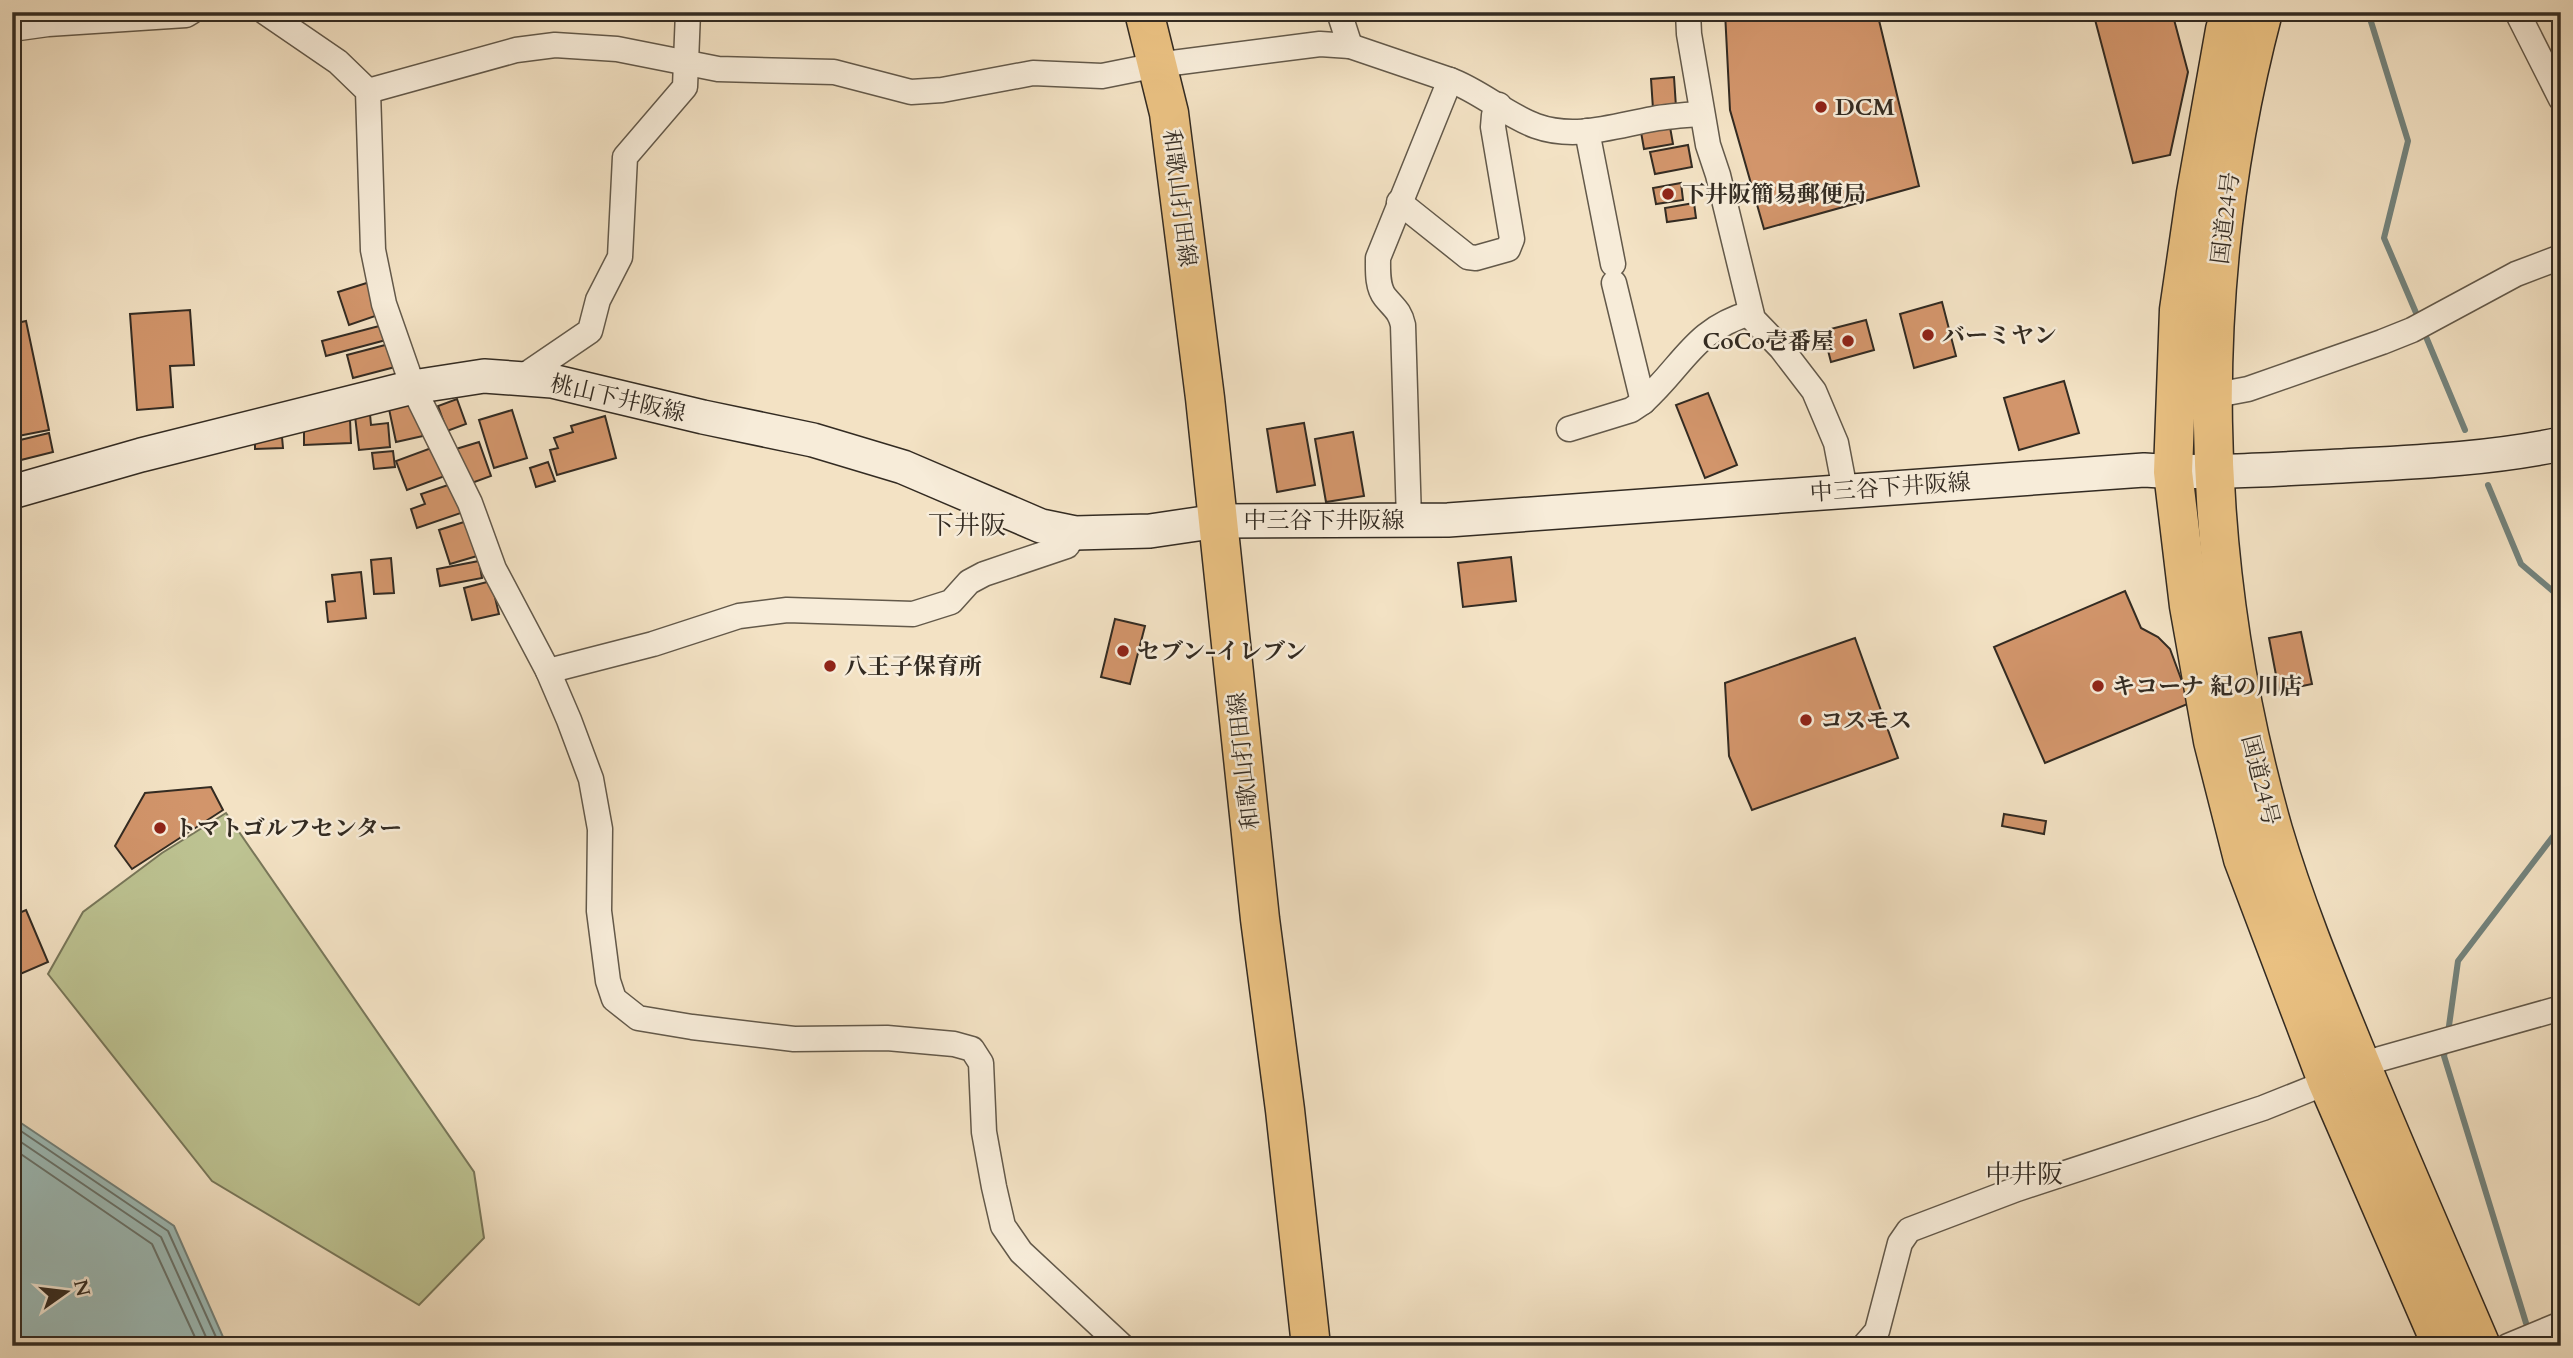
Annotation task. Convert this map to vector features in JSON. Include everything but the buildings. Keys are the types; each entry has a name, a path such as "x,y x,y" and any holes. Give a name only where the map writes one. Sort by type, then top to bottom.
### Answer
{"main road":[{"name":"和歌山打田線","path":"1144,12 1169,113 1218,520 1259,905 1311,1346"},
{"name":"国道24号","path":"2230,12 2199,179 2179,310 2173,472 2189,606 2220,767 2243,859 2345,1075 2481,1346"},
{"name":"国道24号","path":"2263,12 2223,206 2211,396 2213,472 2221,567 2241,700 2274,831 2319,961 2345,1075 2442,1346"},
{"name":"桃山下井阪線","path":"12,492 141,455 413,387 484,376 552,381 813,440 903,467 1041,526 1075,533 1150,531 1218,520"},
{"name":"中三谷下井阪線","path":"1218,520 1448,520 2144,470 2213,472 2425,461 2561,444"}],"street":[{"path":"12,29 186,15 191,12"},
{"path":"521,378 590,331 598,300 620,257 625,157 685,87 688,12"},
{"path":"1339,12 1350,46"},
{"path":"1688,12 1702,114 1751,313 1753,319 1781,348 1814,391 1836,443 1845,490"},
{"path":"2517,12 2561,99"},
{"path":"277,16 338,62 368,91 373,250 384,304 413,387 470,503 494,569 548,671 591,779 600,829 599,911 608,981 614,999 638,1018 692,1027 794,1039 901,1040 954,1044 972,1049 981,1063 984,1132 1003,1226 1021,1252 1122,1346"},
{"path":"368,91 516,50 555,46 617,49 718,69 834,72 911,92 942,90 1033,73 1102,76 1157,65 1320,44 1350,46 1450,80 1543,128 1561,133 1656,118 1702,114"},
{"path":"1409,520 1404,326 1401,314 1383,295 1379,282 1378,258 1450,80"},
{"path":"1399,202 1468,257 1476,258 1508,249 1512,239 1493,127 1499,105"},
{"path":"1587,131 1613,273 1643,402"},
{"path":"2211,396 2248,388 2423,323 2516,274 2561,257"},
{"path":"1569,429 1631,410 1643,402 1706,334 1726,321 1751,313"},
{"path":"548,671 653,644 739,616 787,610 914,614 951,602 970,582 984,574 1067,546 1075,533"},
{"path":"1864,1346 1877,1331 1900,1243 1909,1230 2017,1189 2263,1108 2380,1059 2561,1008"},
{"path":"2508,1346 2561,1324"}],"green space":[{"path":"226,813 474,1172 484,1238 419,1305 212,1181 48,974 83,912 162,853"}],"water":[{"path":"12,1117 174,1226 227,1346 12,1346"}],"waterway":[{"path":"2368,12 2408,141 2384,238 2420,322"},
{"path":"2424,332 2465,430"},
{"path":"2488,485 2521,564 2561,598"},
{"path":"2448,1033 2458,961 2561,826"},
{"path":"2446,1047 2444,1056 2526,1323"}],"place":[{"name":"DCM","path":"1821,107"},
{"name":"下井阪簡易郵便局","path":"1668,194"},
{"name":"バーミヤン","path":"1928,335"},
{"name":"CoCo壱番屋","path":"1848,341"},
{"name":"セブン-イレブン","path":"1123,651"},
{"name":"八王子保育所","path":"830,666"},
{"name":"キコーナ 紀の川店","path":"2098,686"},
{"name":"コスモス","path":"1806,720"},
{"name":"トマトゴルフセンター","path":"160,828"}],"district":[{"name":"下井阪","path":"967,525"},
{"name":"中井阪","path":"2024,1174"}]}
